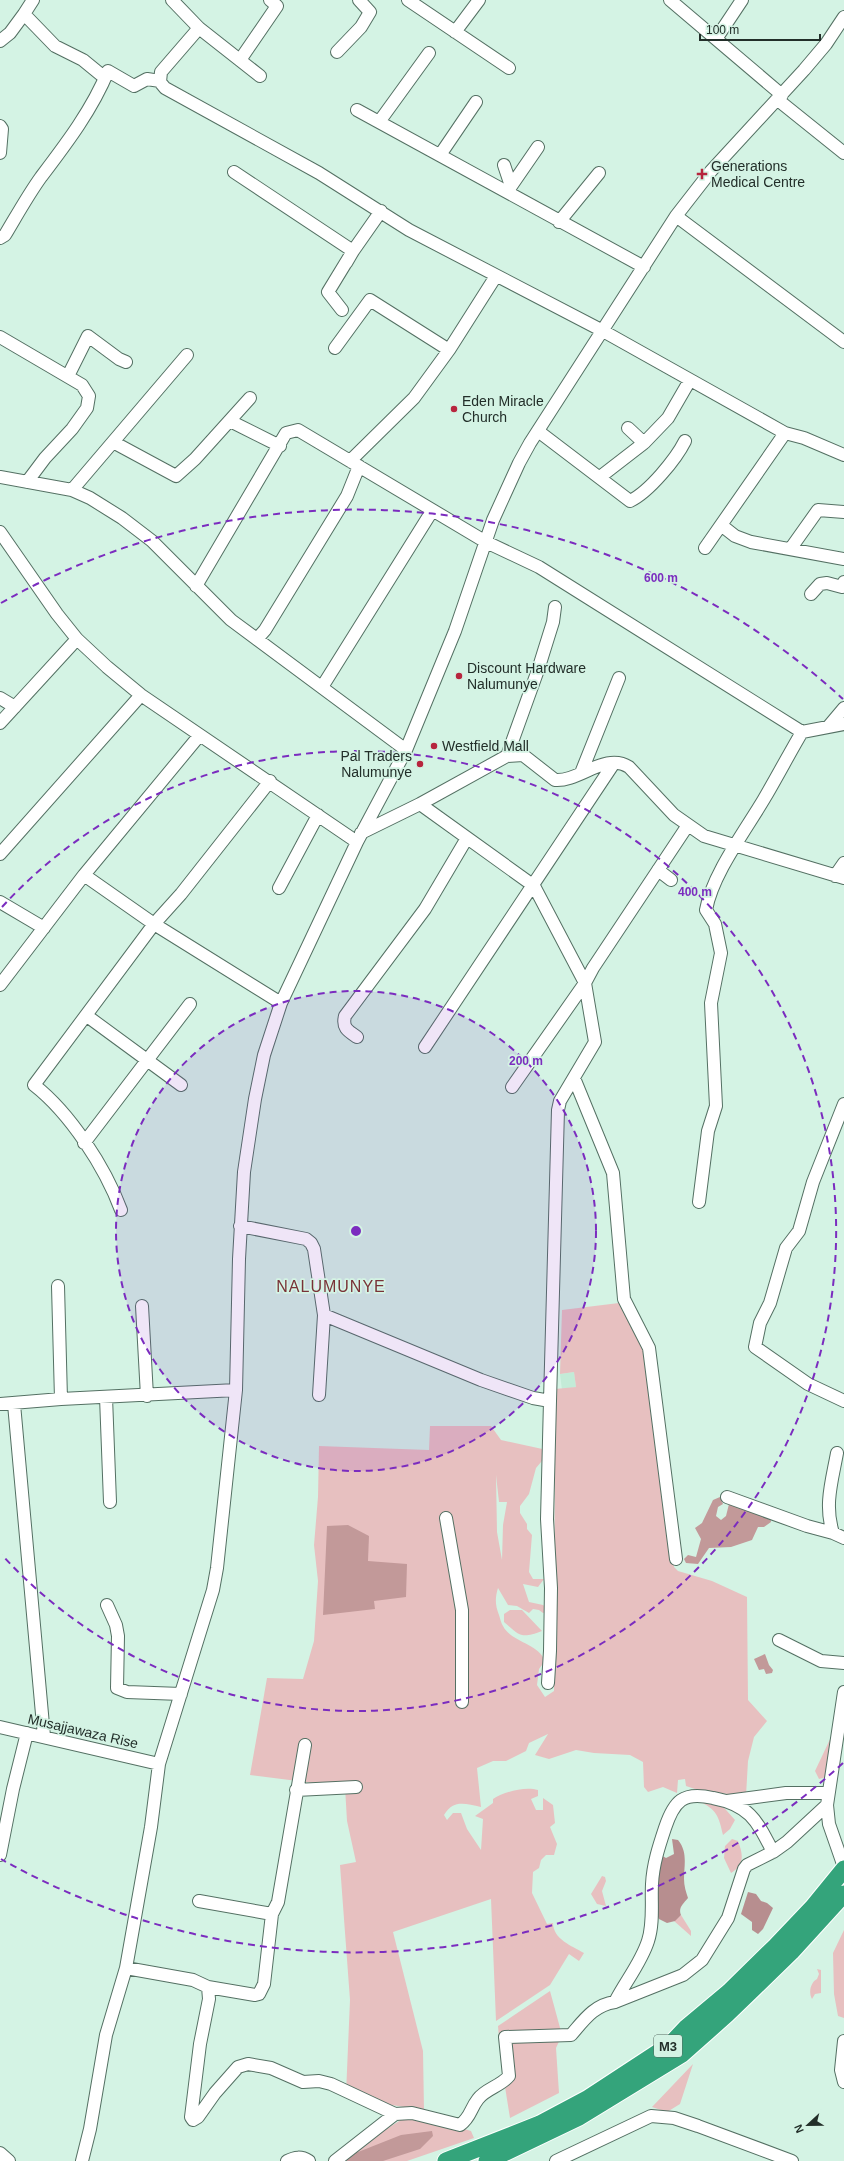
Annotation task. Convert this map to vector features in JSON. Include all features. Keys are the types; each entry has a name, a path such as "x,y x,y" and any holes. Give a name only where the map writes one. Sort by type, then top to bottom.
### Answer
{"highway":[{"name":"M3","path":"446,2161 540,2124 587,2099 671,2044 686,2028 729,1992 775,1947 813,1907 844,1868"},
{"name":"M3","path":"487,2161 579,2117 682,2054 727,2014 791,1952 844,1894"}],"street":[{"path":"0,41 10,33 33,0"},
{"path":"172,0 199,28 260,76"},
{"path":"240,60 276,6 270,0"},
{"path":"337,52 361,27 370,12 359,0"},
{"path":"408,0 509,68"},
{"path":"455,32 479,0"},
{"path":"670,0 844,153"},
{"path":"716,40 742,0"},
{"path":"24,14 55,46 83,60 107,75 134,86 147,80 160,81"},
{"path":"82,2161 90,2129 106,2035 126,1968 151,1827 159,1764 213,1590 228,1472 236,1390 240,1226 244,1172 255,1099 264,1055 281,1003 359,838 406,750 455,631 486,542 513,475 538,430 676,216 711,171 780,98 826,44 844,17"},
{"path":"199,28 161,72 160,81 165,88 319,173 409,230 603,331 785,433 804,438 844,455"},
{"path":"379,122 429,53"},
{"path":"0,238 6,235 41,178 58,157 100,92 107,75"},
{"path":"440,155 476,102"},
{"path":"357,110 440,155 509,189 558,222 644,267"},
{"path":"0,126 2,129 0,153"},
{"path":"509,189 538,147"},
{"path":"504,165 509,189"},
{"path":"234,172 352,251"},
{"path":"558,222 599,173"},
{"path":"342,310 328,292 352,251 381,211"},
{"path":"676,216 844,342"},
{"path":"346,263 352,251"},
{"path":"257,639 265,630 346,496 354,464 414,398 449,350 496,276"},
{"path":"335,348 370,300 449,350"},
{"path":"68,376 88,336 119,359 126,362"},
{"path":"0,337 68,376 82,385 88,392 87,408 72,429 45,458 27,482"},
{"path":"72,490 187,355"},
{"path":"600,477 644,443 668,418 690,380"},
{"path":"113,442 176,476 195,459 250,398"},
{"path":"230,421 280,446"},
{"path":"628,428 644,443"},
{"path":"196,586 280,446 286,433 298,430 486,542 539,567 802,732 844,724"},
{"path":"538,430 600,477 628,501 633,500 662,474 678,455 685,440"},
{"path":"705,548 785,433"},
{"path":"0,477 72,490 90,498 122,518 152,542 223,613 406,750"},
{"path":"791,548 818,510 844,512"},
{"path":"322,687 432,511"},
{"path":"721,525 735,536 751,542 791,548 844,559"},
{"path":"0,532 26,572 77,639 140,695 199,736 270,781 318,814 359,838"},
{"path":"810,594 820,584 842,587 844,582"},
{"path":"507,756 538,670 553,622 555,607"},
{"path":"0,723 77,639"},
{"path":"581,773 619,678"},
{"path":"0,854 140,695"},
{"path":"0,698 15,707"},
{"path":"828,727 844,708"},
{"path":"699,1202 708,1131 716,1106 711,1002 721,953 715,924 706,910 708,900 734,846 764,799 802,732"},
{"path":"0,985 84,875 199,736"},
{"path":"359,838 507,756 523,755 555,780 561,781 614,763 624,764 629,767 660,800 688,825 704,836 839,877 844,863"},
{"path":"425,1047 534,886 614,763"},
{"path":"121,1210 111,1183 84,1143 58,1106 34,1085 87,1016 154,924 181,894 270,781"},
{"path":"420,804 534,886 585,983 595,1042 560,1101 558,1110 547,1519 551,1588 550,1659 548,1683"},
{"path":"279,888 318,814"},
{"path":"512,1087 585,983 593,968 688,825"},
{"path":"357,1038 346,1030 343,1022 345,1016 425,909 467,838"},
{"path":"658,870 671,880"},
{"path":"84,875 154,924 281,1003"},
{"path":"0,902 44,928"},
{"path":"84,1143 148,1062 190,1004"},
{"path":"87,1016 181,1085"},
{"path":"574,1078 613,1173 624,1299 649,1348 676,1559"},
{"path":"844,1104 813,1182 799,1231 786,1248 770,1303 760,1323 755,1347 808,1384 844,1401"},
{"path":"240,1226 306,1239 311,1243 314,1249 324,1315 319,1395"},
{"path":"58,1286 61,1399"},
{"path":"142,1306 146,1396"},
{"path":"324,1315 481,1380 533,1398 550,1402"},
{"path":"0,1404 61,1399 146,1396 236,1390"},
{"path":"106,1398 110,1502"},
{"path":"14,1404 44,1736"},
{"path":"837,1453 829,1493 828,1516 839,1535"},
{"path":"727,1497 807,1526 839,1535"},
{"path":"446,1518 462,1610 462,1702"},
{"path":"107,1605 118,1636 117,1688 127,1692 181,1694"},
{"path":"779,1640 822,1661 844,1663"},
{"path":"844,1692 827,1799 829,1824 844,1868"},
{"name":"Musajjawaza Rise","path":"0,1727 44,1736 159,1764"},
{"path":"0,1855 13,1789 28,1733"},
{"path":"126,1968 193,1980 208,1987 255,1995 259,1994 264,1984 272,1914 278,1902 296,1790 305,1745"},
{"path":"296,1790 356,1787"},
{"path":"615,2002 636,1967 649,1941 652,1921 654,1870 657,1850 671,1810 676,1803 687,1798 704,1796 727,1801 786,1793 827,1799"},
{"path":"208,1987 209,1999 200,2044 191,2119 198,2117 238,2067 248,2064 271,2068 303,2082 319,2081 331,2084 395,2114 412,2113 460,2125 467,2120 478,2098 504,2082 509,2076 505,2037 571,2035 593,2010 604,2003 615,2002 678,1977 693,1969 702,1960 728,1918 744,1869 747,1865 773,1852 787,1842 827,1799"},
{"path":"727,1801 755,1819 773,1852"},
{"path":"199,1901 272,1914"},
{"path":"844,2042 841,2070 844,2082"},
{"path":"336,2161 395,2114"},
{"path":"556,2161 651,2116 674,2118 792,2161"},
{"path":"0,2153 9,2161"},
{"path":"287,2161 295,2157 304,2158 309,2161"}],"shaded area":[{"path":"619,1303 645,1349 674,1567 678,1571 712,1581 747,1597 748,1700 767,1721 754,1737 748,1761 746,1796 701,1791 686,1786 685,1779 678,1780 677,1793 663,1787 648,1792 644,1787 643,1762 630,1755 594,1753 576,1750 549,1759 535,1755 548,1734 529,1743 526,1751 506,1761 493,1761 477,1768 481,1807 460,1804 452,1807 444,1815 447,1820 453,1813 461,1813 467,1829 481,1850 483,1819 475,1816 493,1803 493,1799 503,1794 521,1789 538,1790 538,1796 531,1799 536,1810 543,1810 543,1798 553,1805 555,1823 550,1827 557,1844 554,1855 546,1855 541,1860 539,1868 533,1872 532,1893 547,1924 553,1923 554,1929 560,1938 584,1953 579,1961 569,1954 550,1985 496,2021 491,1899 393,1932 423,2051 424,2110 385,2104 346,2094 350,2000 340,1865 356,1862 347,1821 345,1787 250,1775 267,1678 303,1679 314,1641 318,1581 314,1545 318,1497 319,1446 429,1450 430,1426 491,1426 501,1440 547,1450 547,1455 536,1468 529,1494 520,1506 520,1513 527,1524 527,1529 532,1535 529,1572 533,1579 544,1579 538,1587 523,1584 529,1602 543,1605 547,1608 547,1612 543,1613 539,1610 533,1609 529,1613 517,1606 508,1605 498,1588 496,1602 501,1622 507,1632 537,1650 545,1661 539,1669 537,1685 545,1697 554,1691 555,1389 576,1387 574,1372 560,1374 562,1310","holes":["496,1475 499,1502 507,1502 503,1525 502,1560 497,1532"]},
{"path":"574,1372 576,1387 562,1390 560,1374"},
{"path":"720,1497 723,1504 718,1507 716,1516 721,1520 726,1516 730,1500 770,1515 771,1522 764,1527 758,1527 752,1540 731,1547 709,1548 698,1564 686,1563 684,1559 688,1555 696,1557 701,1539 695,1528 702,1523 713,1500"},
{"path":"348,1525 369,1536 368,1561 407,1564 406,1597 374,1601 375,1609 323,1615 327,1526"},
{"path":"510,1610 522,1610 542,1631 529,1635 521,1635 504,1622 504,1614"},
{"path":"765,1654 769,1665 773,1670 772,1673 766,1674 764,1669 759,1670 754,1659"},
{"path":"836,1731 827,1777 819,1779 815,1771 832,1735 831,1733"},
{"path":"698,1801 719,1802 735,1820 730,1829 723,1835 716,1814 709,1807"},
{"path":"672,1839 678,1840 683,1849 685,1859 684,1882 688,1898 681,1908 681,1915 675,1921 667,1923 659,1919 654,1910 659,1854 666,1858 674,1854"},
{"path":"732,1839 738,1841 742,1859 736,1870 731,1873 724,1858 725,1846"},
{"path":"602,1876 605,1877 606,1881 602,1891 606,1906 597,1904 591,1894"},
{"path":"748,1892 756,1894 761,1901 767,1903 773,1908 763,1929 758,1934 752,1930 752,1922 741,1914"},
{"path":"681,1915 691,1931 691,1936 674,1921"},
{"path":"844,1930 844,2018 838,2016 834,1994 833,1953"},
{"path":"817,1969 821,1970 821,1993 815,1994 812,1999 810,1990 819,1974"},
{"path":"550,1991 562,2035 556,2048 559,2093 510,2118 501,2062 498,2026"},
{"path":"693,2064 680,2104 667,2112 652,2107"},
{"path":"412,2113 471,2131 474,2138 407,2161 344,2161 356,2148"},
{"path":"432,2131 433,2136 420,2149 383,2161 347,2161 348,2156 401,2135"}],"place":[{"name":"Generations Medical Centre","path":"702,174"},
{"name":"Eden Miracle Church","path":"454,409"},
{"name":"Discount Hardware Nalumunye","path":"459,676"},
{"name":"Westfield Mall","path":"434,746"},
{"name":"Pal Traders Nalumunye","path":"420,764"}],"district":[{"name":"NALUMUNYE","path":"331,1286"}]}
